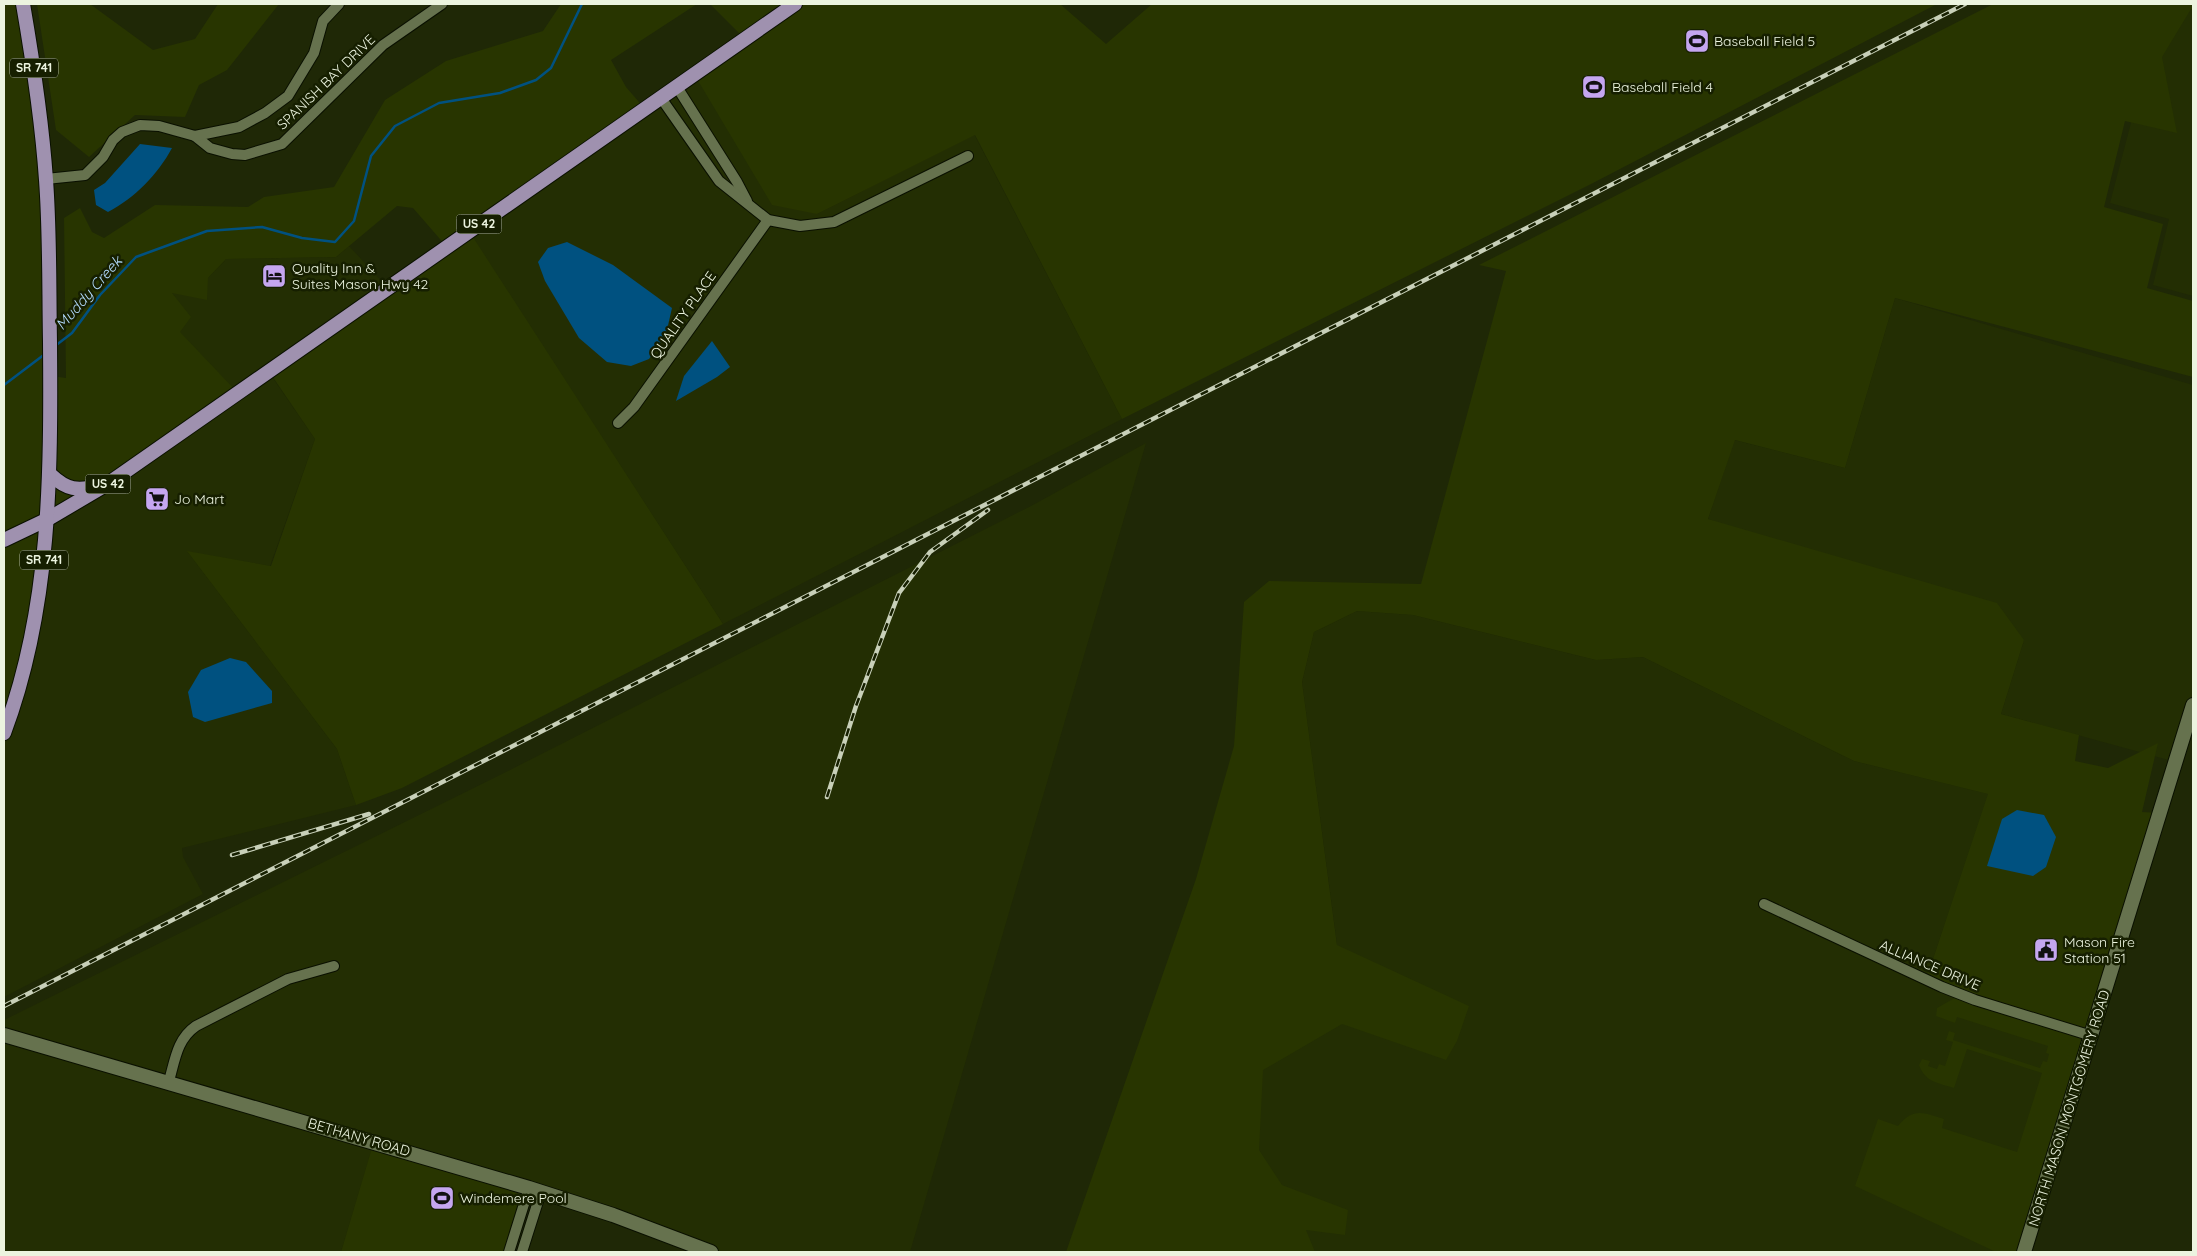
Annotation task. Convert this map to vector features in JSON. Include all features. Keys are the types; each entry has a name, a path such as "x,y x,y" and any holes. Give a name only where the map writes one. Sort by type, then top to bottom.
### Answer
{"main road":[{"name":"SR 741","path":"4,733 16,696 32,630 48,519 51,475 46,180 35,74 23,4"},
{"name":"US 42","path":"4,540 48,519 109,483 795,4"},
{"path":"51,475 64,487 78,489 109,483"},
{"name":"NORTH MASON MONTGOMERY ROAD","path":"2024,1252 2193,705"},
{"name":"BETHANY ROAD","path":"4,1035 169,1081 535,1190 638,1224 710,1252"}],"street":[{"path":"46,180 85,175 103,157 113,140 122,132 140,125 160,126 195,136 239,127 265,113 288,96 314,53 323,20 339,4"},
{"name":"SPANISH BAY DRIVE","path":"195,136 210,148 232,154 245,154 282,144 383,44 442,4"},
{"path":"677,87 750,206"},
{"path":"661,98 719,181 768,220 800,226 834,222 968,156"},
{"name":"QUALITY PLACE","path":"618,423 634,407 768,220"},
{"name":"ALLIANCE DRIVE","path":"1764,904 1942,987 1975,1000 2092,1036"},
{"path":"169,1081 178,1048 187,1032 288,979 334,966"},
{"path":"509,1252 535,1190"},
{"path":"522,1252 535,1190"}],"shaded area":[{"path":"4,4 19,4 41,133 51,376 66,378 64,218 80,208 92,232 104,238 155,205 248,207 264,197 334,187 385,100 446,61 543,31 561,4 697,4 611,60 626,87 645,109 469,231 723,624 402,788 356,805 337,749 187,551 271,566 315,439 268,370 446,246 413,208 397,206 336,257 226,259 208,278 207,300 172,293 191,317 180,332 237,392 48,519 12,708 4,729"},
{"path":"37,4 90,4 153,50 195,39 218,4 279,4 227,70 199,85 185,117 135,115 89,157 56,130"},
{"path":"710,4 1060,4 1106,44 1152,4 1937,4 1593,183 1122,419 975,135 817,214 772,205 694,74 745,39"},
{"path":"1993,4 2193,4 2193,9 2191,9 2162,57 2177,133 2125,121 2104,207 2163,224 2147,288 2193,301 2193,377 1895,298 1845,468 1735,440 1708,519 1997,603 2024,640 2001,714 2079,735 2075,761 2108,768 2158,743 2142,812 2160,813 2024,1252 1996,1252 1855,1186 1878,1119 1898,1126 1914,1114 1930,1115 1944,1119 1942,1128 2017,1152 2042,1073 1967,1049 1954,1088 1928,1078 1919,1065 1922,1059 1930,1061 1928,1066 1937,1069 1939,1064 1945,1066 1953,1042 1946,1040 1949,1031 1955,1033 1953,1040 2040,1068 2043,1061 2047,1062 2049,1054 2046,1053 2048,1046 1957,1017 1955,1023 1936,1016 1937,1008 1960,995 1926,980 1988,794 1854,761 1643,657 1596,660 1413,615 1357,611 1314,632 1302,682 1337,945 1469,1006 1457,1041 1446,1060 1342,1024 1263,1070 1259,1150 1282,1185 1348,1210 1345,1235 1306,1230 1315,1252 1066,1252 1196,879 1234,746 1244,602 1269,581 1421,584 1506,271 1479,265"},
{"path":"2162,4 2193,4 2193,296 2153,285 2169,219 2110,203"},
{"path":"694,74 817,214 974,134 1122,419 723,624 468,231"},
{"path":"349,246 387,287 268,371 315,439 270,566 188,552 337,749 356,805 182,848 183,857 203,894 4,997 4,729 48,519 180,332 172,292 208,278 226,259 336,257"},
{"path":"1895,298 2193,385 2193,706 2176,762 2001,714 2024,640 1708,519 1734,440 1845,468"},
{"path":"1146,443 910,1252 711,1252 374,1142 341,1252 4,1252 4,1020 500,775 1031,506"},
{"path":"1357,611 1413,615 1596,660 1643,657 1854,761 1989,794 1926,980 2092,1036 2024,1252 1066,1252 1337,944 1302,682 1314,632"},
{"name":"Windemere Pool","path":"374,1141 529,1188 509,1252 341,1252"}],"water":[{"path":"140,144 172,148 153,176 127,200 108,212 96,205 94,190 105,183"},
{"path":"567,242 613,265 672,308 666,334 649,359 631,366 607,362 579,338 545,281 538,262 548,248"},
{"path":"712,341 730,367 717,377 676,401 684,376"},
{"path":"230,658 246,662 272,691 272,703 205,722 193,717 188,692 201,670"},
{"path":"2017,810 2044,815 2056,837 2046,867 2033,876 1987,866 2002,819"}],"waterway":[{"name":"Muddy Creek","path":"55,346 72,333 100,295 136,257 207,231 262,227 302,238 335,242 354,221 371,156 395,126 439,103 500,93 536,80 551,68 582,4"},
{"name":"Muddy Creek","path":"4,385 45,354"}],"railway":[{"path":"4,1006 1965,4"},
{"path":"827,797 856,706 899,593 930,552 988,510"},
{"path":"232,855 369,814"}],"place":[{"name":"Baseball Field 5","path":"1697,41"},
{"name":"Baseball Field 4","path":"1594,87"},
{"name":"Quality Inn & Suites Mason Hwy 42","path":"274,276"},
{"name":"Jo Mart","path":"157,499"},
{"name":"Mason Fire Station 51","path":"2046,950"},
{"name":"Windemere Pool","path":"442,1198"}]}
